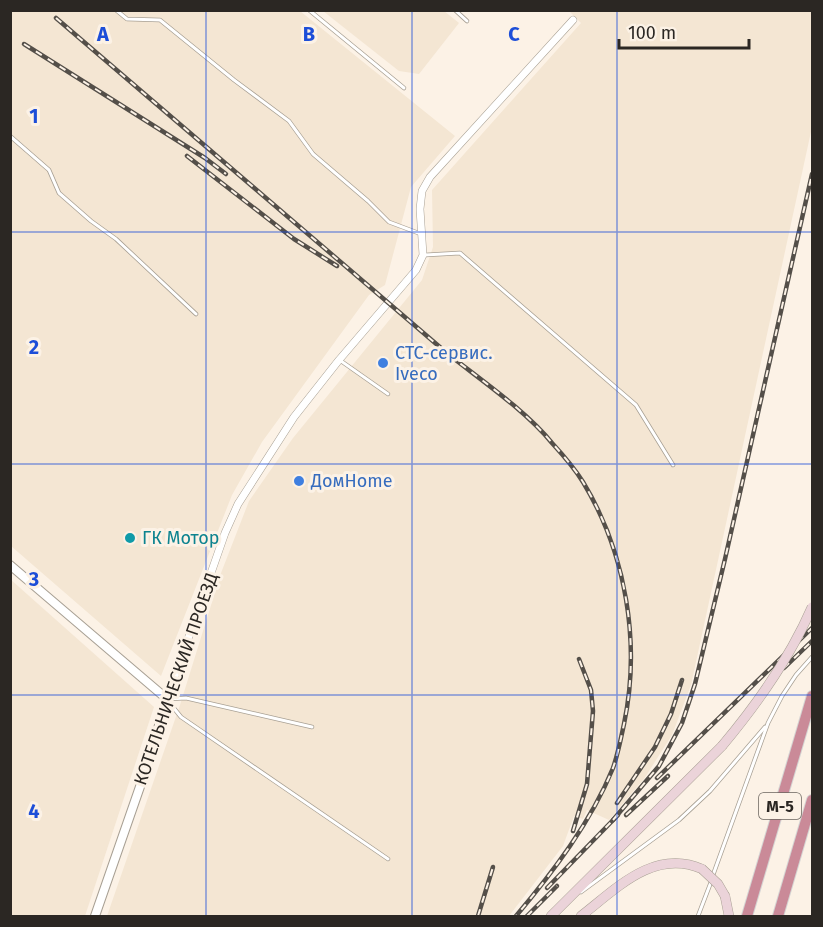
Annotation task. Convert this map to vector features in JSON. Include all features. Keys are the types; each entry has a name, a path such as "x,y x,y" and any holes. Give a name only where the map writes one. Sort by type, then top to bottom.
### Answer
{"highway":[{"name":"М-5","path":"747,916 813,696"},
{"name":"М-5","path":"778,916 813,800"}],"main road":[{"path":"550,916 722,746 751,711 773,679 813,606"},
{"path":"581,916 648,868 667,862 678,862 702,869 718,884 725,896 729,916"}],"street":[{"path":"423,255 420,209 422,191 430,177 573,20"},
{"name":"КОТЕЛЬНИЧЕСКИЙ ПРОЕЗД","path":"95,916 143,778 167,699 225,533 238,504 294,417 416,270 423,255"},
{"path":"10,565 167,699"}],"lane":[{"path":"116,10 127,19 160,20 289,121 313,154 389,222 421,234"},
{"path":"309,10 404,88"},
{"path":"454,10 467,21"},
{"path":"10,136 49,171 59,193 116,239 196,314"},
{"path":"423,255 460,253 636,405 673,465"},
{"path":"339,360 388,394"},
{"path":"698,916 768,723 787,689 813,657"},
{"path":"167,699 186,698 312,727"},
{"path":"167,699 181,717 388,859"},
{"path":"561,906 679,820 717,783 768,723"}],"shaded area":[{"path":"11,11 300,11 455,136 411,187 385,285 369,295 262,442 232,495 161,676 11,546"},
{"path":"323,11 444,11 459,23 419,74 399,71"},
{"path":"569,11 812,11 812,127 691,685 672,735 644,779 609,820 587,810 583,819 574,816 563,846 509,916 107,916 180,705 221,573 249,501 293,438 422,280 433,247 432,190 581,23"},
{"path":"10,579 154,707 85,916 11,916"}],"railway":[{"path":"56,18 448,354 529,419 573,467 598,509 619,568 630,631 631,662 624,724 613,768 594,808 557,864 516,916"},
{"path":"24,44 205,158 226,174"},
{"path":"187,156 294,239 337,266"},
{"path":"613,820 659,766 682,723 695,684 812,174"},
{"path":"657,778 812,628"},
{"path":"784,668 812,641"},
{"path":"573,831 587,784 593,711 591,690 579,659"},
{"path":"617,803 655,747 671,714 682,680"},
{"path":"626,815 668,776"},
{"path":"547,888 618,815"},
{"path":"478,916 493,867"},
{"path":"527,916 557,886"}],"place":[{"name":"СТС-сервис. Iveco","path":"383,363"},
{"name":"ДомHome","path":"299,481"},
{"name":"ГК Мотор","path":"130,538"}]}
